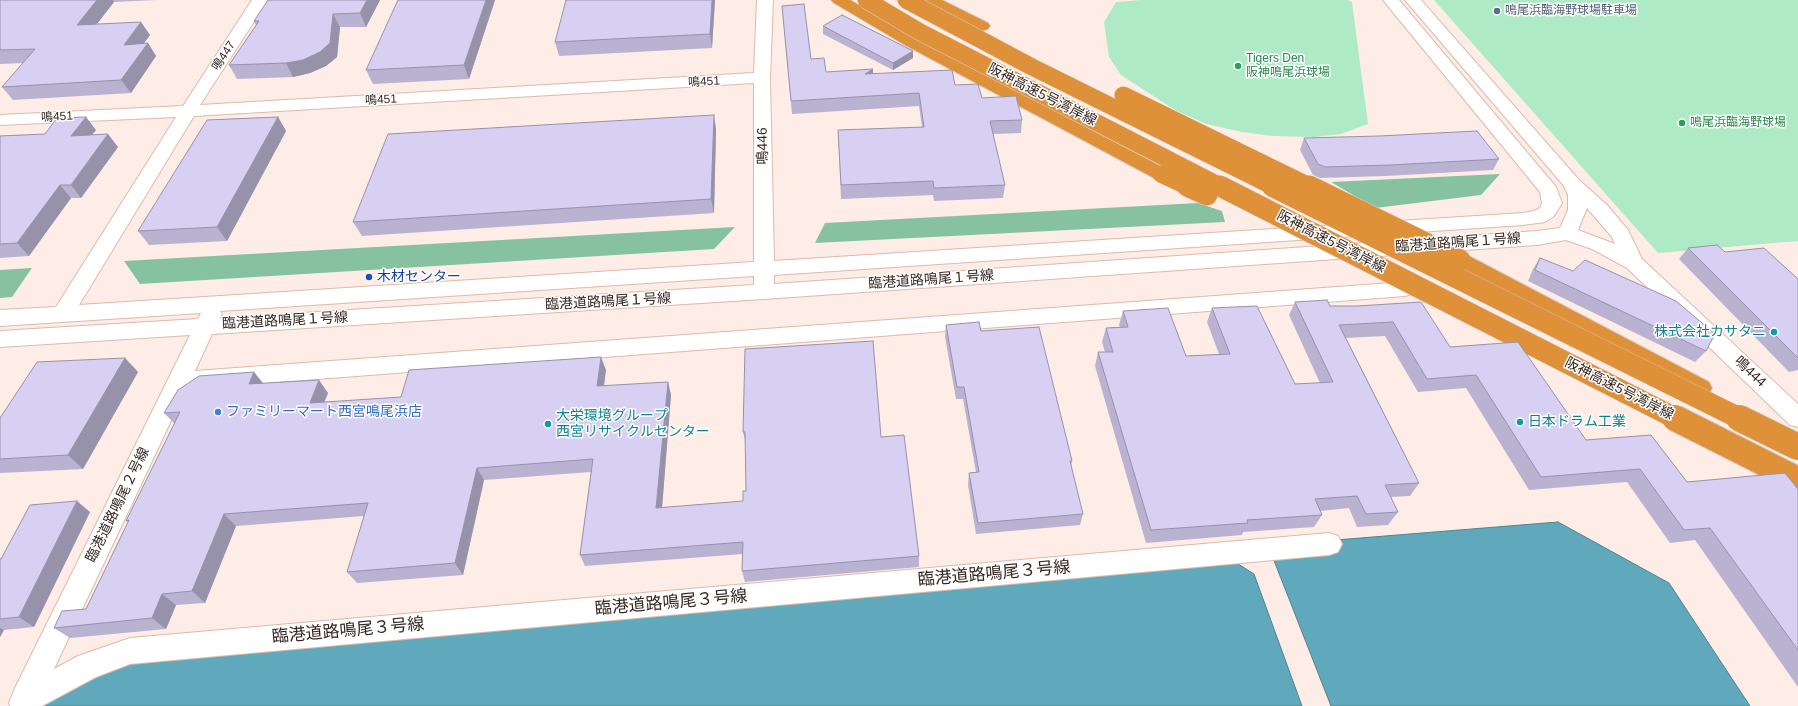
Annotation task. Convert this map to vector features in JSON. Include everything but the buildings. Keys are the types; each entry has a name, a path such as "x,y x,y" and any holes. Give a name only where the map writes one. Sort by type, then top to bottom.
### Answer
{"highway":[{"path":"839,0 911,42 1161,174 1487,322"},
{"name":"阪神高速5号湾岸線","path":"866,0 920,32 1003,76 1798,480"},
{"name":"阪神高速5号湾岸線","path":"906,0 1032,67 1798,447"},
{"path":"930,0 1460,260 1657,365 1798,422"}],"street":[{"name":"鳴447","path":"62,315 188,111 260,0"},
{"name":"鳴446","path":"764,292 765,270 762,78 765,0"},
{"path":"1391,0 1549,191 1552,203 1547,212 1538,217"},
{"path":"1414,0 1572,184 1600,209 1621,235 1629,254"},
{"name":"鳴451","path":"0,120 188,111 762,78"},
{"path":"1570,228 1578,210 1577,195 1572,184"},
{"name":"臨港道路鳴尾１号線","path":"0,339 210,315 765,270 1523,220 1538,217 1570,228 1599,244 1629,254"},
{"name":"臨港道路鳴尾１号線","path":"0,318 62,315 210,315 764,292 1529,238 1570,228"},
{"name":"鳴444","path":"1629,254 1798,422"},
{"path":"178,381 1405,289"},
{"name":"臨港道路鳴尾２号線","path":"23,703 210,315"},
{"name":"臨港道路鳴尾３号線","path":"23,703 88,666 130,651 1329,544"}],"green space":[{"name":"Tigers Den 阪神鳴尾浜球場","path":"1141,0 1347,0 1352,2 1368,124 1341,134 1315,137 1273,136 1242,132 1206,124 1175,110 1121,75 1109,57 1104,22 1116,2"},
{"path":"1434,0 1798,0 1798,241 1658,253"},
{"path":"1500,174 1481,195 1375,208 1331,182"},
{"path":"1198,203 1222,211 1225,222 815,243 825,223"},
{"path":"735,227 714,249 140,284 124,261"},
{"path":"32,268 12,297 0,298 0,270"}],"water":[{"path":"1558,522 1669,583 1750,706 1331,706 1273,558 1311,542"},
{"path":"1235,562 1254,574 1302,706 40,706 112,654"}],"place":[{"name":"鳴尾浜臨海野球場駐車場","path":"1497,11"},
{"name":"Tigers Den 阪神鳴尾浜球場","path":"1238,66"},
{"name":"鳴尾浜臨海野球場","path":"1682,123"},
{"name":"木材センター","path":"369,277"},
{"name":"株式会社カサタニ","path":"1774,332"},
{"name":"ファミリーマート西宮鳴尾浜店","path":"218,412"},
{"name":"日本ドラム工業","path":"1520,422"},
{"name":"大栄環境グループ 西宮リサイクルセンター","path":"548,424"}]}
